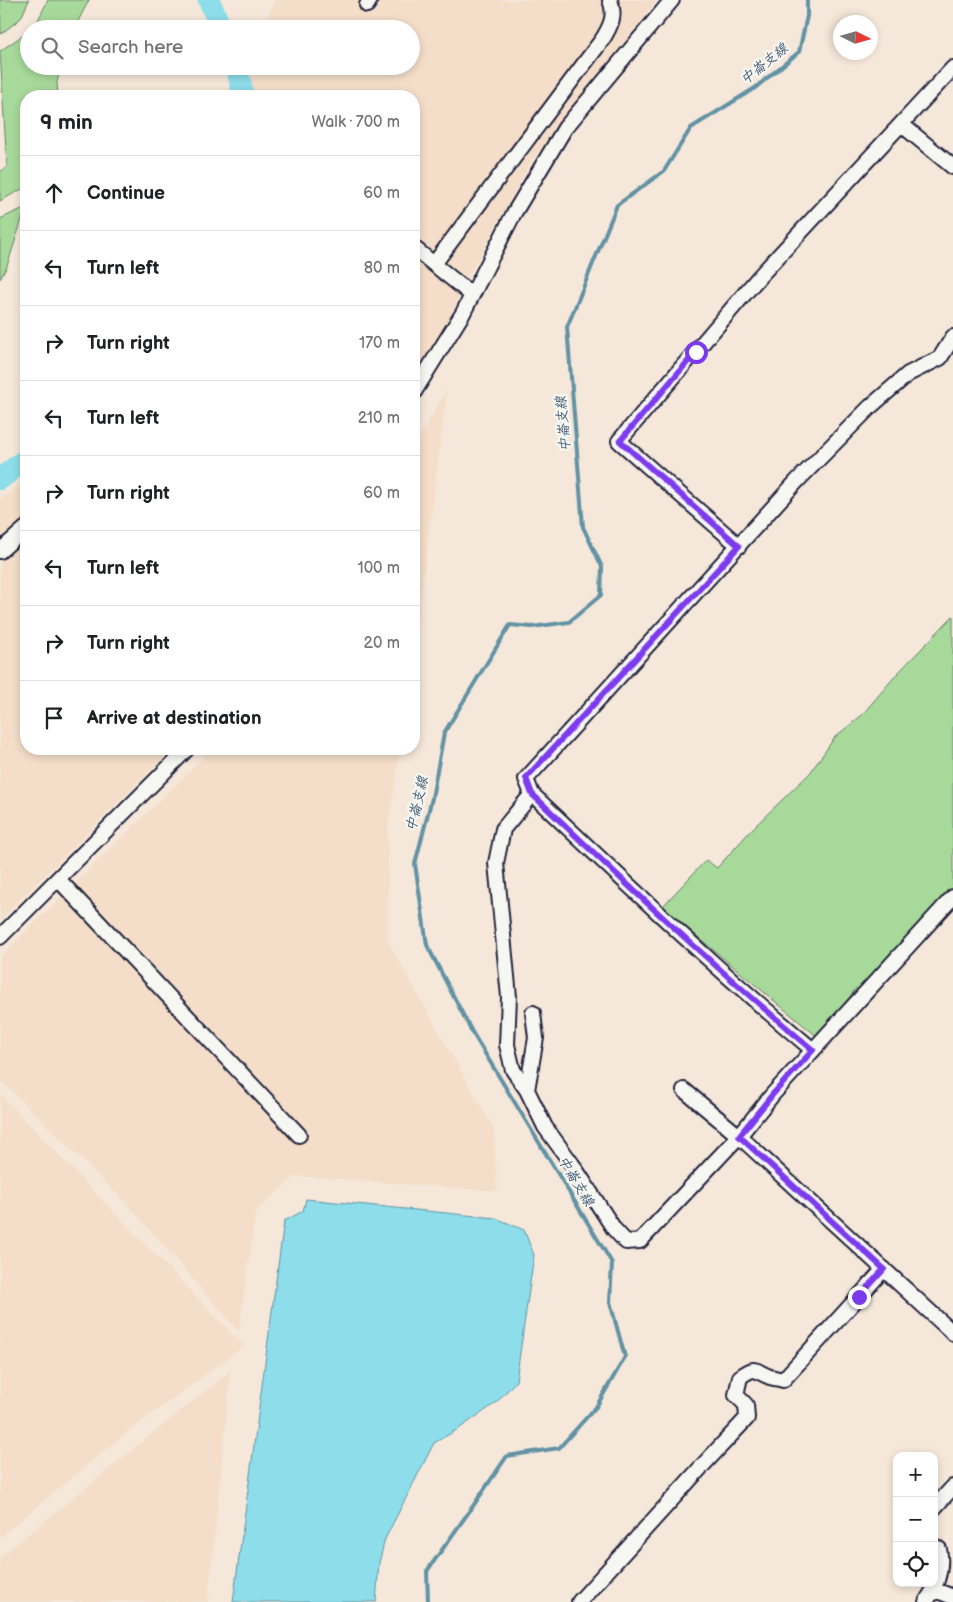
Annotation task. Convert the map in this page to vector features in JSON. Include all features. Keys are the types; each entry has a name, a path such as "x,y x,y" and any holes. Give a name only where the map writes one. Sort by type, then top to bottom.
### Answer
{"lane":[{"path":"434,264 602,40 611,26 614,10 610,0"},
{"path":"420,382 463,313 514,213 565,128 672,0"},
{"path":"739,546 620,441 759,277 953,68"},
{"path":"901,124 953,167"},
{"path":"420,253 472,295"},
{"path":"813,1050 650,906 532,794 526,778 798,480 870,407 908,374 940,358 953,337"},
{"path":"0,551 20,533"},
{"path":"0,937 181,755"},
{"path":"532,794 504,829 496,863 509,997 507,1046 513,1070 527,1090 545,1127 572,1164 614,1229 626,1242 640,1241 739,1136 773,1094 953,897"},
{"path":"58,879 299,1135"},
{"path":"527,1090 536,1038 533,1013"},
{"path":"684,1090 739,1136 953,1333"},
{"path":"579,1602 747,1418 746,1405 736,1395 740,1377 749,1370 758,1370 770,1377 783,1380 884,1269"},
{"path":"938,1503 953,1486"},
{"path":"938,1548 942,1562 938,1576"},
{"path":"926,1602 935,1587"},
{"path":"934,1590 953,1597"}],"shaded area":[{"path":"275,0 657,0 531,162 466,281 420,250 420,90 249,90 252,75 420,75 420,20 266,20"},
{"path":"420,256 461,294 444,328 420,367"},
{"path":"447,390 420,604 420,436"},
{"path":"20,486 20,755 166,755 0,920 0,499"},
{"path":"206,755 399,755 388,830 388,942 494,1129 497,1191 295,1176 256,1211 239,1332 126,1203 0,1080 0,957"},
{"path":"0,1094 244,1346 125,1434 0,1537"},
{"path":"231,1370 208,1602 0,1602 0,1557"}],"green space":[{"path":"0,0 29,0 21,18 1,34"},
{"path":"48,0 89,0 79,20 38,20"},
{"path":"20,37 20,75 59,75 58,90 20,90 20,190 0,201 0,172 7,167 0,51"},
{"path":"20,210 20,226 7,266 0,279 0,219"},
{"path":"953,616 953,900 866,996 856,988 820,1039 662,907 706,860 717,868 753,828 810,773 835,737 861,716 896,675"}],"water":[{"path":"306,1199 496,1218 524,1230 534,1255 516,1381 496,1403 434,1443 385,1539 379,1563 376,1602 233,1602 284,1221 303,1211"}],"waterway":[{"path":"209,0 217,20"},
{"name":"中崙支線","path":"428,1602 427,1571 507,1456 559,1448 596,1407 625,1357 610,1302 612,1263 472,1032 427,945 415,864 432,798 444,733 510,625 532,627 569,622 601,595 602,567 583,527 567,327 617,205 664,171 691,128 755,88 799,52 807,16 807,0"},
{"path":"239,75 242,90"},
{"path":"0,479 20,464"}],"route":[{"path":"696,352 620,441 739,546 526,778 532,794 650,906 813,1050 773,1094 739,1136 884,1269 859,1297"}]}
